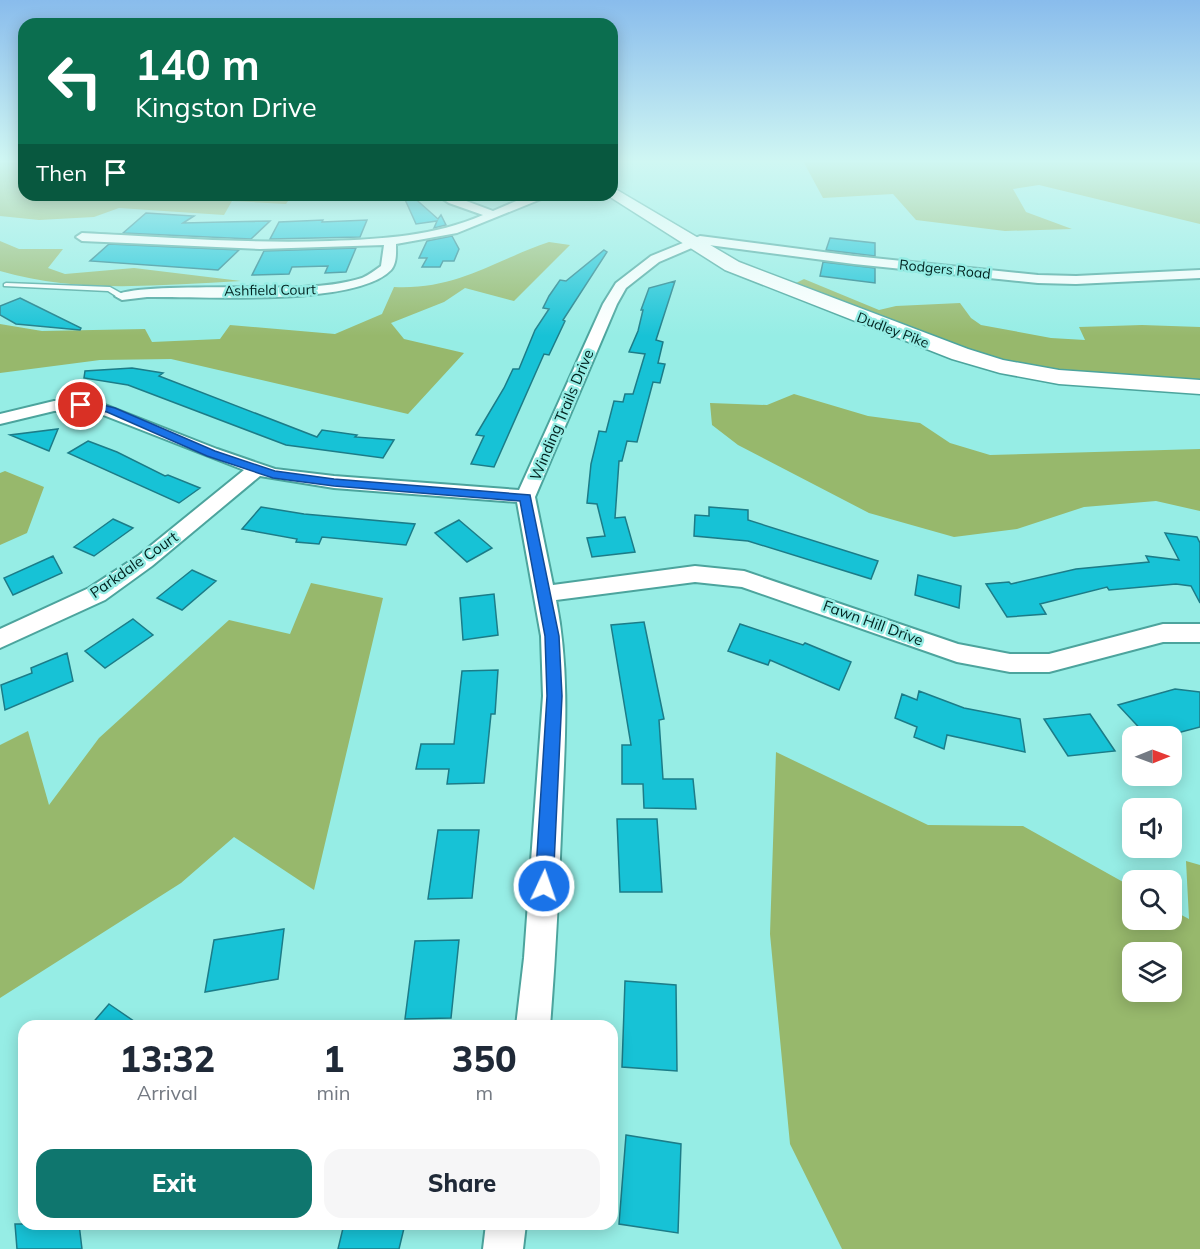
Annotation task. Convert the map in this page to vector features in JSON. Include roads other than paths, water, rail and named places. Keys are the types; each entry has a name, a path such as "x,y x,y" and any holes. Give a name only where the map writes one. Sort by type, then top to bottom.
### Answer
{"street":[{"path":"82,237 227,245 390,241 455,230 484,219"},
{"name":"Dudley Pike","path":"655,219 732,266 919,340 1000,366 1082,380 1200,387"},
{"name":"Rodgers Road","path":"693,244 700,240 712,240 854,260 1038,279 1076,280 1200,274"},
{"name":"Ashfield Court","path":"122,296 150,292 297,291 350,285 370,279 385,269 388,265 390,241"},
{"name":"Winding Trails Drive","path":"534,1020 540,958 555,696 552,636 526,497 610,304 621,286 655,259 693,244"},
{"path":"0,420 54,406 95,406 256,470 334,482 526,497"},
{"name":"Parkdale Court","path":"0,639 97,594 145,561 256,470"},
{"name":"Fawn Hill Drive","path":"545,594 695,574 744,579 957,653 1010,663 1049,663 1163,633 1200,633"},
{"path":"503,1249 505,1230"}],"lane":[{"path":"6,285 110,289 122,296"}]}
